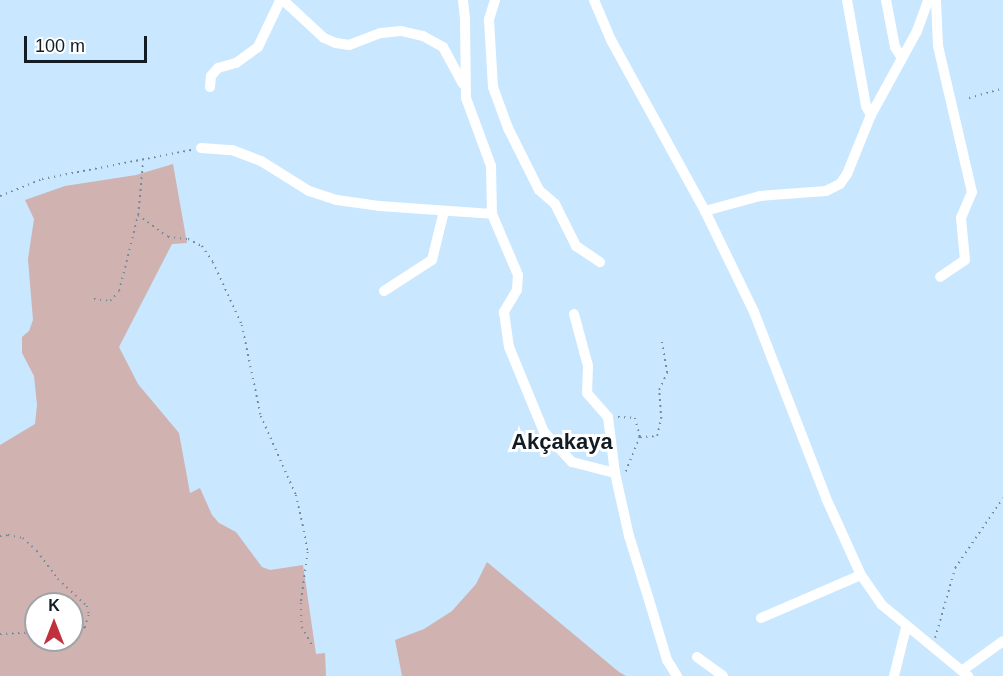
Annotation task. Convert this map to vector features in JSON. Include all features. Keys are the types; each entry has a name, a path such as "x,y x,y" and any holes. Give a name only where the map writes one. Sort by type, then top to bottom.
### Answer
{"street":[{"path":"210,87 211,76 218,68 236,63 258,47 279,3 283,0 324,38 336,44 349,45 381,33 401,31 423,36 443,47 465,87"},
{"path":"463,0 465,87 468,107 491,166 492,214 518,275 518,290 504,312 509,347 540,427 572,462 615,473"},
{"path":"495,0 489,20 493,87 508,128 539,190 555,204 576,246 600,262"},
{"path":"594,0 611,40 705,211 754,312 826,498 861,575 882,605 906,628 965,673 1003,641"},
{"path":"847,0 866,106 871,115"},
{"path":"886,0 895,47 902,58"},
{"path":"705,211 760,196 818,192 834,188 847,174 871,115 917,31 928,0"},
{"path":"936,0 939,46 972,192 961,218 965,260 940,277"},
{"path":"443,47 465,44"},
{"path":"201,148 232,150 261,161 309,191 337,200 379,206 492,214"},
{"path":"384,291 432,260 444,211"},
{"path":"574,314 588,366 587,393 608,417 618,489 648,600 667,660 677,676"},
{"path":"761,618 861,575"},
{"path":"894,676 906,628"},
{"path":"697,657 723,676"}],"path":[{"path":"969,98 1003,88"},
{"path":"0,196 42,178 201,148"},
{"path":"94,299 105,302 117,295 138,215 143,160"},
{"path":"138,215 168,237 188,239 202,246 213,262 242,325 261,416 296,495 303,525 308,552 301,603 302,627 313,647"},
{"path":"640,437 657,436 661,419 659,390 667,373 661,338"},
{"path":"608,417 634,418 640,437 618,489"},
{"path":"933,648 956,568 1003,498"},
{"path":"0,536 8,534 23,538 38,551 58,579 72,592"},
{"path":"84,603 90,615 84,628"},
{"path":"0,634 24,633"}],"shaded area":[{"path":"173,164 187,243 172,244 119,347 138,384 179,433 190,493 200,488 212,515 219,523 236,532 262,567 270,570 303,565 316,654 325,653 326,676 0,676 0,445 35,424 37,405 34,376 22,353 22,337 29,331 33,320 28,259 34,219 25,200 65,186 136,175"},
{"path":"487,562 626,676 402,676 395,640 424,629 452,611 476,584"}],"district":[{"name":"Akçakaya","path":"562,442"}]}
